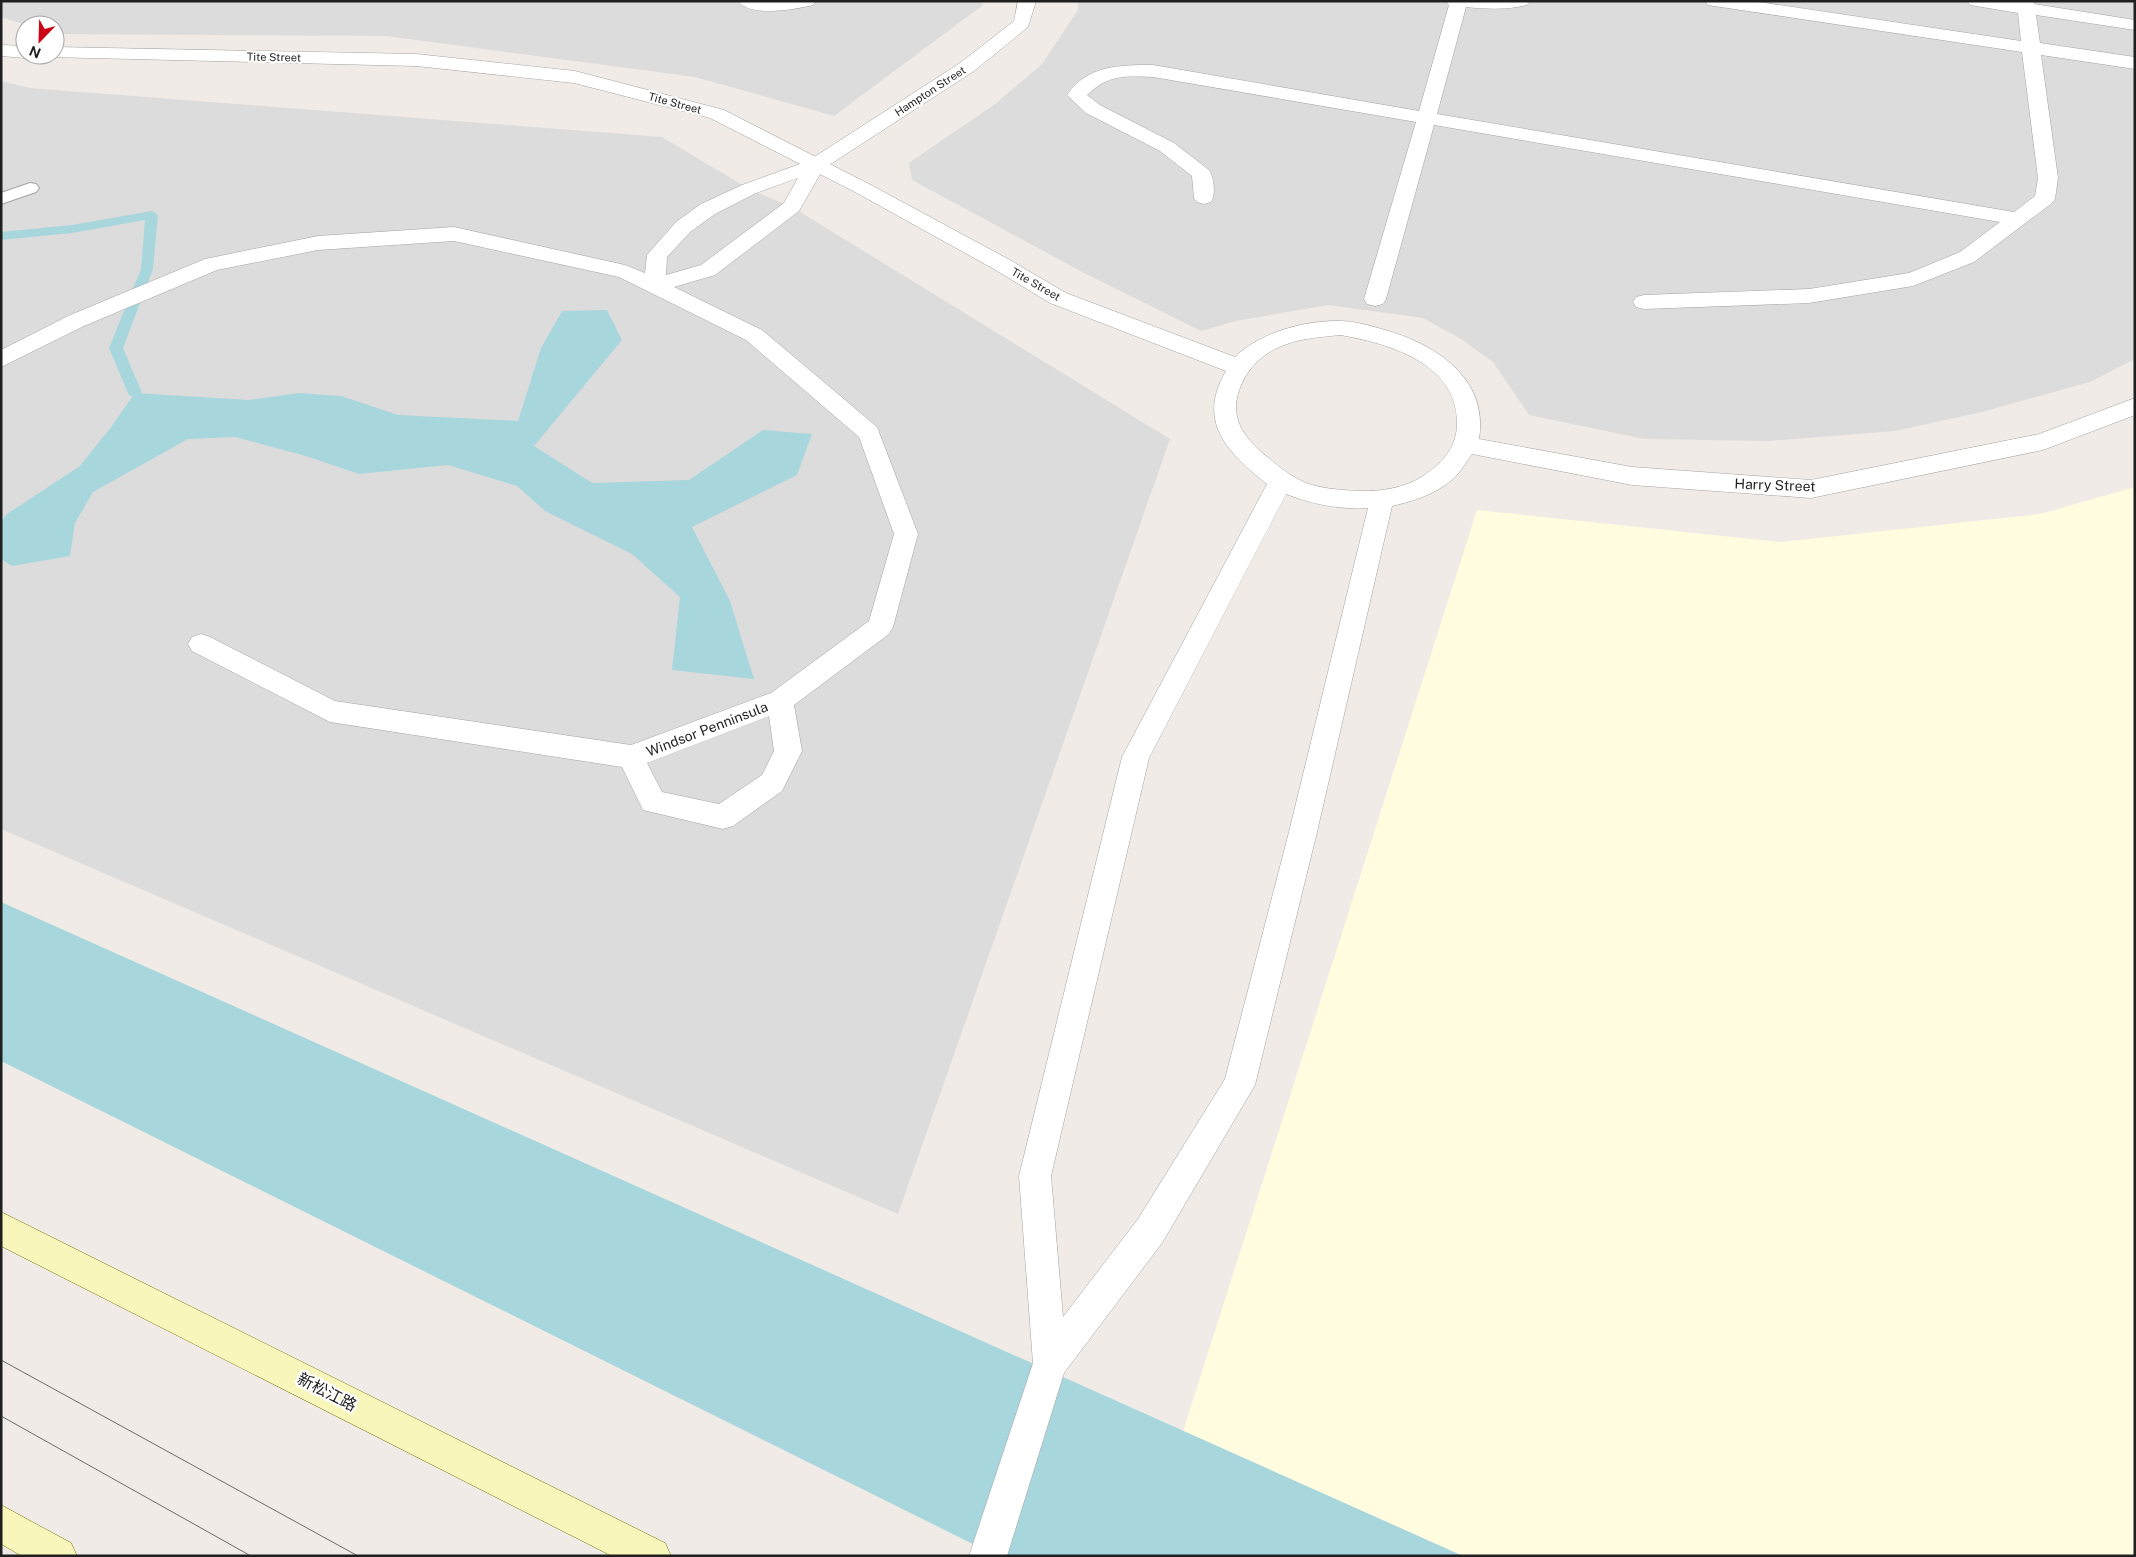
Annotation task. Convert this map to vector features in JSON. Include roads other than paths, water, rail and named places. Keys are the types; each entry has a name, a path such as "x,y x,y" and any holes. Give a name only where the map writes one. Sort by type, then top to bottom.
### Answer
{"main road":[{"name":"新松江路","path":"1,1228 652,1556"},
{"path":"1,1523 58,1556"}],"street":[{"path":"747,1 771,6 788,6 807,1"},
{"name":"Hampton Street","path":"654,286 657,255 683,227 708,210 749,189 815,165 967,67 1022,23 1027,1"},
{"path":"1375,299 1427,118 1457,2 1493,4 1521,1"},
{"path":"1714,1 2135,62"},
{"path":"1976,1 2026,5 2135,25"},
{"path":"1644,302 1809,296 1912,279 1967,257 2045,199 2048,178 2026,5"},
{"path":"1,50 15,52"},
{"name":"Tite Street","path":"65,53 416,60 575,77 717,114 1001,264 1058,298 1238,367"},
{"path":"1204,198 1202,174 1167,147 1093,109 1076,95 1092,79 1110,71 1153,72 2018,219"},
{"path":"654,286 708,270 792,207 815,165"},
{"path":"1,359 76,321 212,264 318,243 454,234 625,272 754,335 869,433 906,534 880,627 780,701"},
{"path":"1340,328 1370,332 1415,348 1445,370 1462,392 1469,414 1466,445 1444,474 1419,489 1382,499 1347,500 1312,494 1281,481 1241,448 1228,424 1224,399 1238,367 1258,349 1271,341 1310,330 1340,328"},
{"name":"Harry Street","path":"1466,445 1632,476 1811,489 2043,442 2135,406"},
{"path":"1050,1363 1035,1176 1136,757 1281,481"},
{"path":"988,1556 1050,1363 1150,1231 1239,1085 1303,832 1382,499"},
{"path":"201,644 330,711 631,757"},
{"name":"Windsor Penninsula","path":"780,701 788,751 772,784 723,817 653,802 631,757 780,701"}],"lane":[{"path":"1,198 30,188"}],"water":[{"path":"607,310 622,340 534,446 592,483 689,480 763,430 812,434 797,475 692,527 730,601 754,679 672,670 680,597 632,554 545,511 517,486 448,465 359,474 306,456 235,437 188,439 93,492 75,523 70,556 12,566 1,559 1,522 7,514 80,466 135,393 249,400 299,393 341,396 398,415 518,421 541,348 562,311"},
{"path":"1,902 1463,1556 997,1556 1,1061"}],"waterway":[{"path":"1,236 72,229 152,215 147,269 116,348 135,393"}],"tram line":[{"path":"1,1360 358,1556"},
{"path":"1,1416 251,1556"}]}
